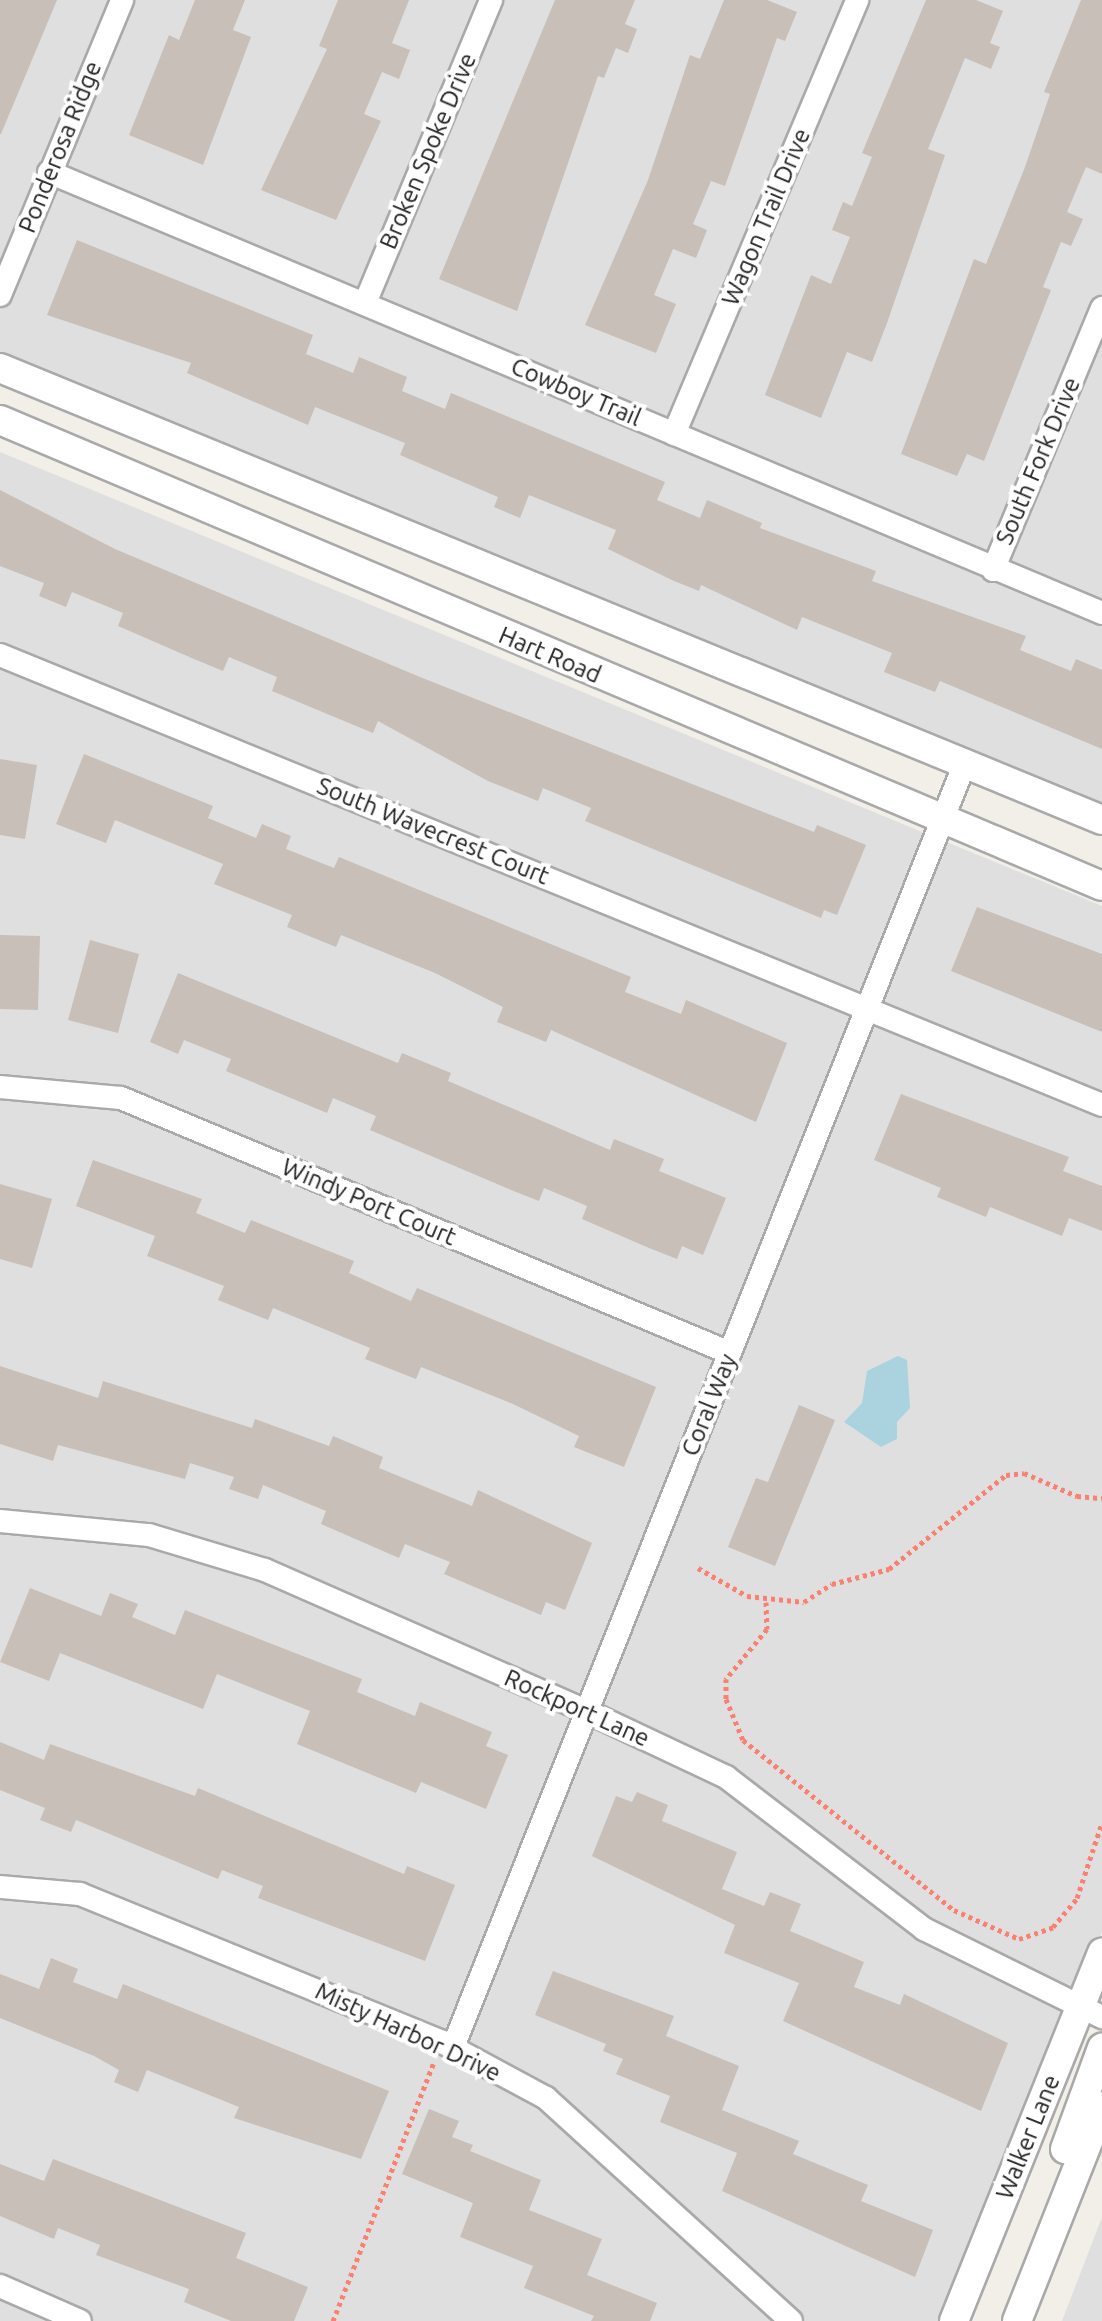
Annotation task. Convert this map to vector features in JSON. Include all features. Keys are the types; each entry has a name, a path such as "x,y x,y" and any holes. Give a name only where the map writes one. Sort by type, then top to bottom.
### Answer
{"street":[{"name":"Ponderosa Ridge","path":"0,295 122,0"},
{"name":"Broken Spoke Drive","path":"365,303 491,0"},
{"name":"Wagon Trail Drive","path":"674,434 857,0"},
{"name":"Cowboy Trail","path":"49,172 993,570 1102,613"},
{"name":"South Fork Drive","path":"993,570 1102,308"},
{"path":"0,368 1102,820"},
{"name":"Hart Road","path":"0,420 941,822 1102,886"},
{"name":"South Wavecrest Court","path":"0,655 1102,1105"},
{"name":"Coral Way","path":"447,2044 586,1711 965,763"},
{"name":"Windy Port Court","path":"0,1087 121,1098 730,1353"},
{"name":"Rockport Lane","path":"0,1521 149,1535 265,1570 586,1711 726,1777 924,1929 1091,2013"},
{"name":"Misty Harbor Drive","path":"0,1887 80,1894 447,2044 546,2098 791,2321"},
{"name":"Walker Lane","path":"954,2321 1091,2013 1102,1953"},
{"path":"1051,2235 1048,2197 1102,2048"},
{"path":"1017,2321 1102,2106"},
{"path":"0,2286 80,2321"}],"path":[{"path":"698,1568 766,1602 813,1600 832,1584 889,1569 1006,1475 1024,1473 1102,1498"},
{"path":"766,1602 767,1629 726,1679 726,1699 743,1740 954,1910 1019,1939 1053,1927 1077,1898 1102,1823"},
{"path":"333,2321 447,2044"}],"shaded area":[{"path":"0,0 1102,0 1102,820 0,367"},
{"path":"0,452 1102,906 1102,1932 948,2321 0,2321"},
{"path":"1102,2217 1102,2321 1062,2321"}],"water":[{"path":"898,1356 907,1360 910,1408 897,1422 897,1439 881,1447 844,1422 862,1403 867,1371"}],"building":[{"path":"0,0 57,0 1,134 0,134"},
{"path":"195,0 245,0 233,30 251,37 203,165 129,135 169,35 179,40"},
{"path":"338,0 409,0 392,43 410,50 399,79 382,72 364,114 381,121 336,220 261,190 327,49 319,46"},
{"path":"555,0 635,0 625,24 637,29 628,53 616,48 604,78 598,76 517,311 439,279"},
{"path":"724,0 767,0 797,12 785,41 777,38 725,186 711,181 693,224 707,230 696,258 673,249 654,295 676,304 656,353 585,325 648,180 690,55 700,59"},
{"path":"926,0 976,0 1003,11 990,43 1000,47 991,69 965,58 928,149 945,155 872,362 847,352 821,418 765,395 811,275 831,284 850,237 832,230 843,202 852,206 872,157 862,153"},
{"path":"1081,0 1102,0 1102,174 1086,167 1067,212 1083,219 1071,246 1061,242 1043,287 1051,290 984,461 967,454 957,476 901,454 974,259 986,264 1025,167 1050,94 1044,92"},
{"path":"77,240 313,335 306,354 353,373 359,357 407,377 402,391 445,409 451,393 665,482 657,500 700,518 707,500 762,523 760,528 876,571 872,581 1026,636 1020,650 1071,671 1076,659 1102,670 1102,749 940,681 935,692 884,672 892,653 802,617 797,630 701,585 699,591 674,581 608,549 616,530 529,495 520,518 494,507 498,497 400,455 405,443 315,407 308,425 187,373 191,363 47,315"},
{"path":"0,490 115,549 420,677 814,832 817,825 866,845 837,915 824,910 821,918 585,821 591,808 543,788 538,801 488,781 378,721 373,733 272,691 277,677 229,657 223,671 194,659 118,626 123,613 72,592 66,607 39,596 44,583 0,566"},
{"path":"84,754 213,806 208,818 256,838 262,824 291,836 286,849 334,868 339,857 631,977 625,992 681,1014 686,1000 787,1043 756,1122 551,1030 546,1042 497,1022 503,1007 435,973 341,935 336,947 287,927 292,915 214,884 223,864 115,820 106,843 56,824"},
{"path":"0,759 37,765 25,839 0,835"},
{"path":"977,907 1102,954 1102,1032 951,971"},
{"path":"0,935 40,936 38,1010 0,1009"},
{"path":"90,940 139,954 118,1033 68,1020"},
{"path":"178,973 398,1063 402,1053 451,1073 448,1081 610,1150 614,1139 664,1159 659,1171 726,1198 703,1255 682,1246 677,1259 649,1248 582,1219 587,1206 544,1188 539,1201 511,1190 370,1130 376,1116 333,1098 327,1113 226,1071 231,1059 184,1040 178,1054 150,1042"},
{"path":"901,1094 1069,1157 1063,1171 1102,1186 1102,1231 1069,1218 1062,1236 990,1207 986,1217 937,1197 941,1188 874,1160"},
{"path":"93,1160 202,1199 196,1213 245,1233 251,1220 354,1261 349,1273 411,1301 417,1288 656,1387 624,1467 574,1447 579,1436 513,1404 421,1367 416,1379 365,1359 370,1348 273,1308 268,1320 218,1300 224,1286 147,1256 155,1236 76,1206"},
{"path":"0,1184 52,1199 32,1268 0,1259"},
{"path":"0,1366 98,1398 103,1381 252,1428 255,1419 329,1446 333,1436 383,1457 379,1468 472,1506 478,1490 592,1543 565,1610 546,1602 541,1615 444,1574 450,1562 405,1544 399,1558 321,1524 326,1511 263,1485 258,1499 229,1489 234,1477 190,1463 185,1479 58,1445 53,1461 0,1444"},
{"path":"799,1405 835,1420 775,1566 728,1547 756,1478 768,1482"},
{"path":"30,1588 101,1616 110,1593 138,1604 132,1617 175,1635 185,1610 362,1679 357,1692 415,1716 420,1702 492,1732 486,1746 508,1755 486,1809 421,1782 416,1793 297,1744 310,1711 217,1674 203,1709 60,1653 49,1681 0,1662"},
{"path":"0,1742 44,1760 50,1744 195,1796 198,1788 404,1874 407,1866 455,1885 425,1961 258,1898 263,1886 222,1870 218,1879 76,1820 71,1832 40,1820 45,1808 0,1790"},
{"path":"637,1792 668,1805 662,1821 737,1852 722,1889 764,1906 770,1892 801,1904 790,1931 864,1962 854,1987 900,2005 904,1994 1008,2043 981,2111 783,2021 799,1983 724,1953 735,1925 592,1856 616,1796 632,1802"},
{"path":"51,1958 78,1969 73,1982 117,1999 123,1984 389,2091 361,2159 234,2118 239,2107 147,2070 138,2092 114,2082 119,2070 94,2056 0,2018 0,1974 39,1989"},
{"path":"553,1971 674,2016 666,2036 739,2066 722,2110 799,2141 793,2154 868,2185 861,2201 933,2230 915,2277 722,2191 737,2153 660,2122 670,2096 616,2074 623,2059 603,2051 606,2044 535,2015"},
{"path":"429,2109 459,2121 452,2137 473,2145 470,2151 541,2180 529,2210 602,2239 587,2275 657,2303 650,2321 591,2321 594,2316 524,2288 533,2266 460,2237 473,2203 402,2174"},
{"path":"53,2159 246,2233 236,2258 308,2287 294,2321 231,2321 184,2302 189,2289 96,2255 100,2245 58,2228 54,2239 0,2216 0,2164 44,2181"}]}
